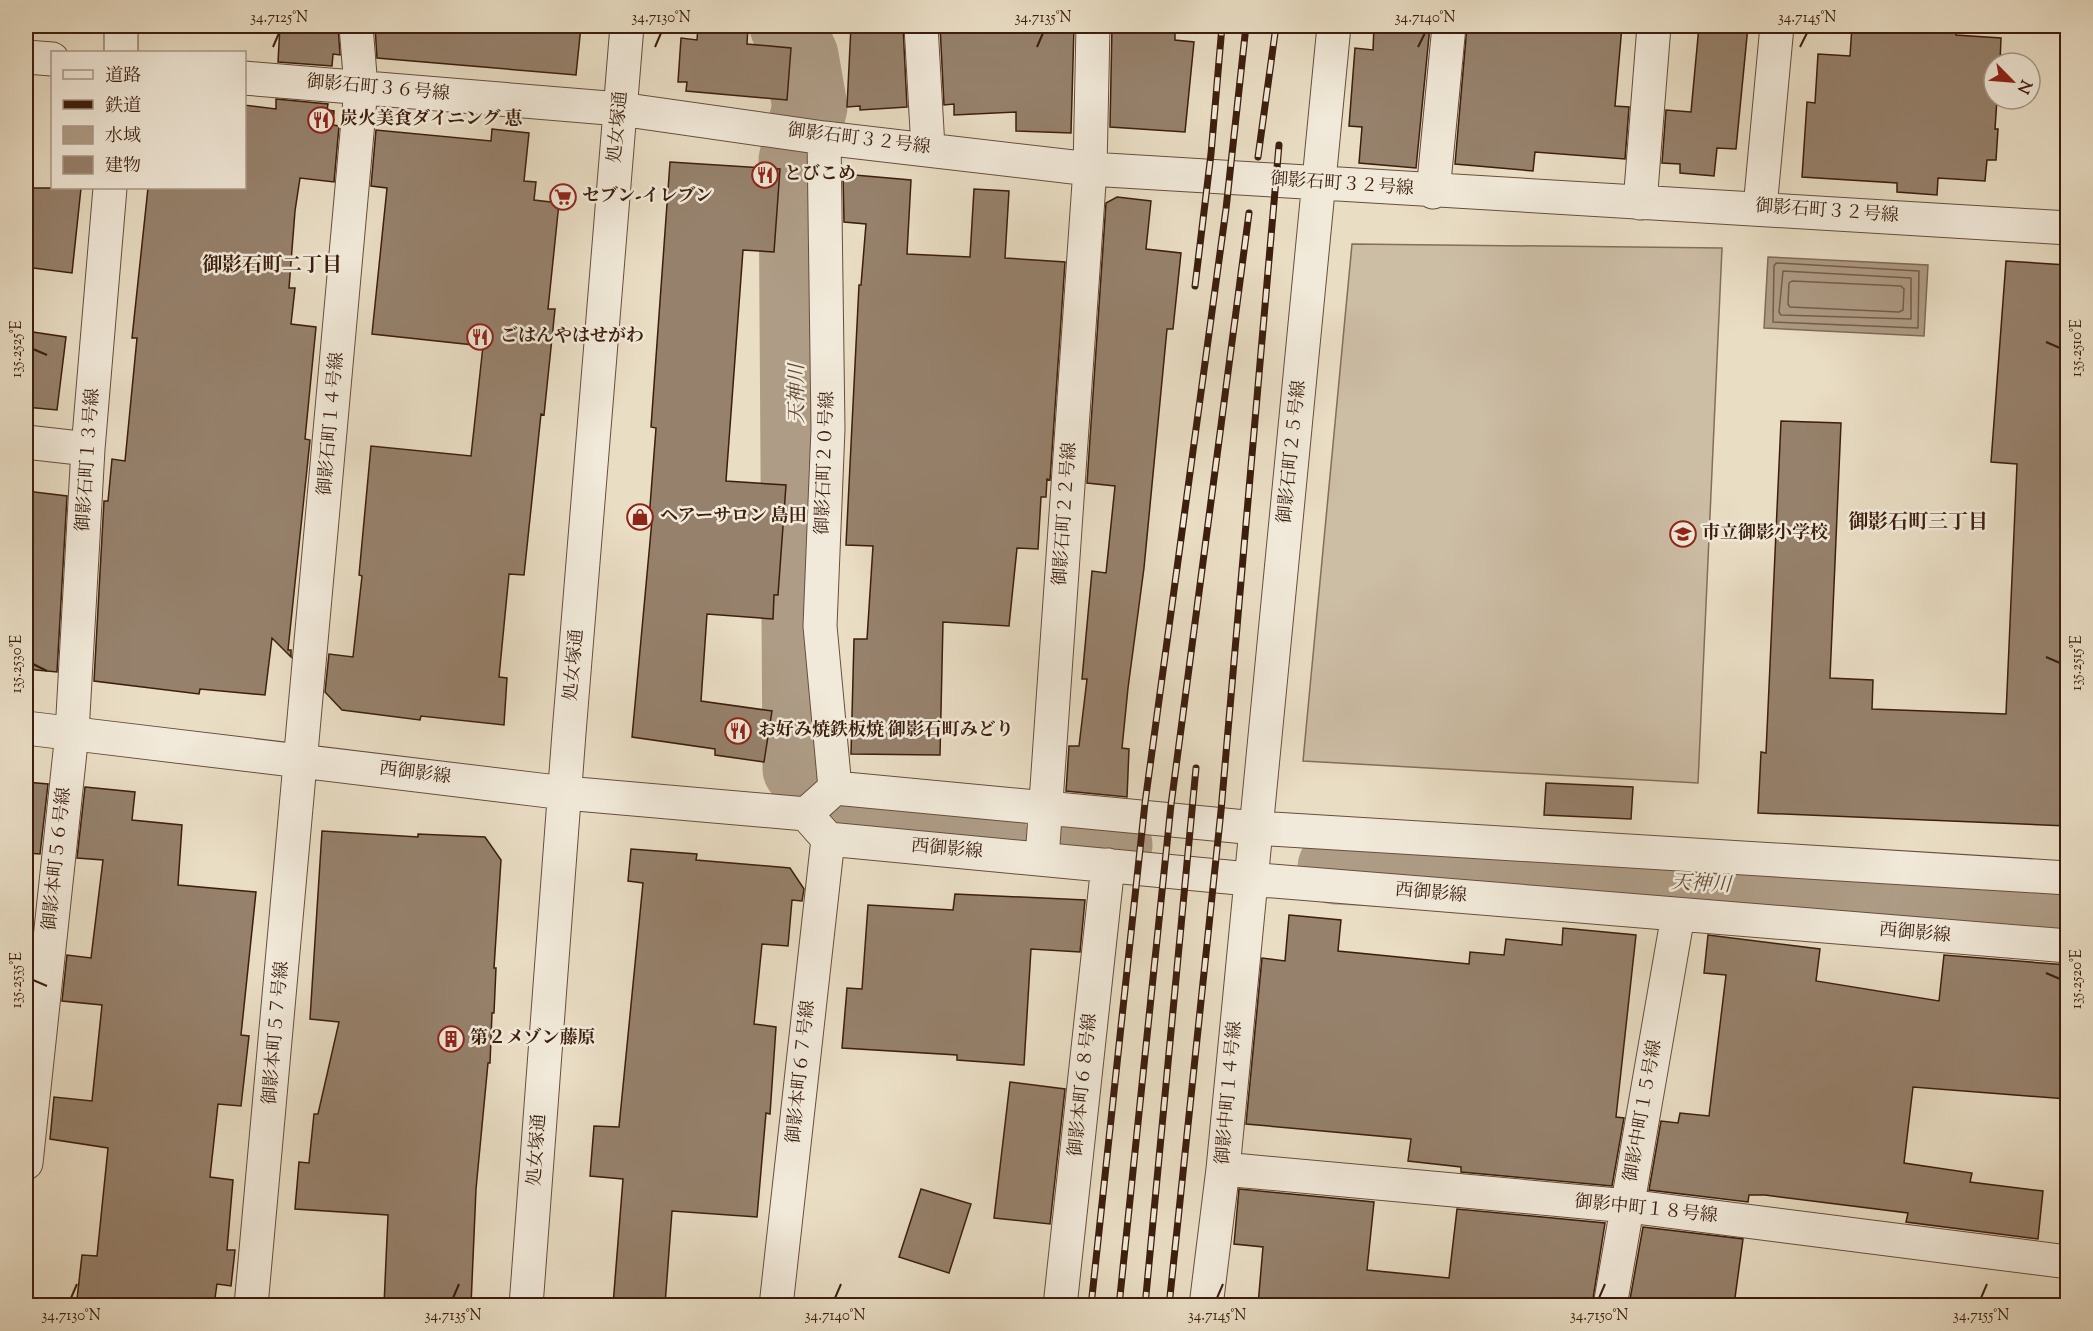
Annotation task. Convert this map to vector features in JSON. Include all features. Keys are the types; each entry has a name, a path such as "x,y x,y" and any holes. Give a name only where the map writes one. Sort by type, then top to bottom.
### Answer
{"street":[{"path":"121,51 122,26"},
{"name":"御影石町１４号線","path":"302,760 361,88 356,26"},
{"name":"処女塚通","path":"526,1305 627,26"},
{"path":"921,26 928,148"},
{"name":"御影石町２２号線","path":"1042,859 1090,169 1093,26"},
{"name":"御影石町２５号線","path":"1250,879 1334,26"},
{"path":"1433,192 1449,26"},
{"path":"1640,203 1654,26"},
{"path":"1760,208 1777,26"},
{"path":"26,57 51,60"},
{"name":"御影石町３６号線","path":"246,78 620,109"},
{"name":"御影石町３２号線","path":"620,109 1090,169 1433,192 1760,208 2067,228"},
{"name":"御影石町２０号線","path":"811,135 828,429 820,626 835,788"},
{"name":"御影石町１３号線","path":"72,734 88,449 110,189"},
{"path":"26,442 88,449"},
{"name":"西御影線","path":"26,728 565,793 806,814"},
{"name":"御影本町５６号線","path":"26,1163 32,1048 72,734"},
{"name":"御影本町５７号線","path":"251,1305 302,760"},
{"path":"828,839 806,814 835,788 1256,828 2067,878"},
{"name":"西御影線","path":"828,839 1250,879 2067,946"},
{"name":"御影本町６７号線","path":"776,1305 828,839"},
{"name":"御影本町６８号線","path":"1060,1305 1108,865"},
{"name":"御影中町１４号線","path":"1206,1305 1224,1169 1250,879"},
{"name":"御影中町１５号線","path":"1610,1305 1678,915"},
{"name":"御影中町１８号線","path":"1224,1169 1628,1206 2067,1262"}],"shaded area":[{"path":"1352,244 1722,248 1698,783 1303,761"}],"water":[{"path":"1768,257 1928,265 1924,336 1764,328"}],"building":[{"path":"280,26 338,26 340,55 333,54 332,66 278,62"},
{"path":"375,26 581,26 576,75 377,58"},
{"path":"698,26 748,26 747,44 791,48 787,100 686,91 687,82 678,82 681,38 697,40"},
{"path":"851,26 903,26 907,107 860,110 860,106 847,107"},
{"path":"940,26 1074,26 1071,133 1016,131 1016,112 954,115 954,104 944,105"},
{"path":"1112,26 1175,26 1175,40 1194,42 1185,132 1110,127"},
{"path":"1374,26 1430,26 1416,168 1359,163 1362,127 1349,126 1355,48 1373,50"},
{"path":"1467,26 1622,26 1615,106 1629,107 1625,159 1535,152 1533,171 1455,164"},
{"path":"1699,26 1748,26 1736,149 1717,148 1714,176 1680,173 1680,164 1662,163 1666,110 1691,112"},
{"path":"1852,26 1957,26 1956,35 2001,38 2000,51 1982,51 1982,111 1996,111 1995,129 1998,129 1996,160 1987,160 1985,181 1938,178 1937,195 1897,192 1897,183 1802,177 1807,102 1815,103 1818,54 1850,56"},
{"path":"276,99 328,104 327,110 334,111 333,125 339,126 334,182 300,178 295,211 289,288 295,288 291,324 316,327 305,439 310,440 288,650 291,650 291,657 272,638 265,695 200,689 199,694 94,681 104,501 108,501 112,459 125,461 137,338 132,338 148,189 246,189 246,105 276,109"},
{"path":"492,129 529,133 524,181 536,182 534,200 559,203 548,309 555,309 524,575 509,574 499,677 507,678 504,725 421,716 420,720 342,710 325,692 329,654 353,657 362,576 359,575 371,446 471,456 483,346 372,334 387,188 371,186 376,130 491,141"},
{"path":"670,162 780,169 774,252 743,250 726,481 786,485 778,595 774,595 773,619 707,614 701,701 772,711 764,762 715,755 715,749 632,737 652,520 649,519 656,428 651,427"},
{"path":"843,174 911,180 907,254 970,257 974,189 1009,191 1005,258 1065,262 1050,480 1047,479 1046,497 1041,497 1038,549 1017,548 1009,626 943,622 940,755 851,754 854,639 867,639 873,546 846,545 859,285 861,285 866,224 844,222"},
{"path":"26,188 81,189 72,273 26,267"},
{"path":"1117,197 1151,201 1146,249 1181,253 1173,329 1167,329 1144,568 1122,748 1129,749 1127,797 1066,791 1069,746 1079,746 1087,679 1082,679 1092,571 1106,573 1115,486 1087,483 1106,203"},
{"path":"2006,261 2067,265 2067,826 1758,813 1761,752 1766,753 1781,421 1841,423 1830,678 1873,680 1872,709 2006,714 2017,464 1991,462"},
{"path":"26,331 66,337 57,410 26,407"},
{"path":"26,491 67,496 57,672 26,669"},
{"path":"26,782 48,784 40,854 26,853"},
{"path":"1546,783 1633,787 1631,819 1544,815"},
{"path":"85,787 135,792 132,820 182,825 178,885 256,892 241,1035 249,1036 241,1106 218,1104 210,1177 233,1180 227,1250 235,1250 231,1286 217,1284 214,1305 136,1305 77,1299 82,1255 97,1256 108,1148 50,1139 54,1097 92,1101 102,1005 62,1001 67,955 91,958 103,860 77,858"},
{"path":"322,831 418,837 418,834 485,837 501,860 494,968 496,968 494,1013 492,1013 490,1063 488,1063 476,1189 471,1305 384,1305 388,1215 295,1209 299,1162 309,1163 314,1114 318,1114 339,1022 310,1019"},
{"path":"631,849 697,854 696,860 790,868 804,889 802,901 792,900 788,946 762,944 754,1024 776,1027 770,1114 766,1113 757,1217 672,1211 665,1305 613,1305 623,1179 590,1176 594,1126 619,1127 643,883 628,881"},
{"path":"955,894 1085,900 1080,952 1031,949 1024,1065 957,1060 957,1055 842,1048 847,988 862,989 868,905 953,910"},
{"path":"1289,915 1341,920 1338,951 1469,964 1470,952 1504,955 1506,939 1562,945 1563,928 1636,935 1616,1117 1624,1118 1612,1186 1461,1172 1461,1167 1408,1161 1411,1139 1246,1124 1262,958 1285,961"},
{"path":"1708,935 1820,949 1816,981 1939,1001 1944,955 2067,965 2067,1099 1913,1087 1904,1163 1972,1173 1970,1182 2043,1191 2038,1239 1906,1222 1908,1213 1765,1195 1749,1195 1748,1202 1649,1190 1661,1121 1678,1123 1680,1113 1709,1116 1726,975 1704,973"},
{"path":"26,951 30,952 26,991"},
{"path":"1010,1082 1065,1089 1050,1224 994,1218"},
{"path":"921,1189 971,1204 949,1273 899,1257"},
{"path":"1239,1189 1374,1202 1367,1270 1449,1278 1457,1209 1605,1223 1592,1305 1258,1305 1263,1247 1234,1244"},
{"path":"1643,1227 1743,1239 1734,1305 1629,1305"}],"waterway":[{"name":"天神川","path":"787,26 801,56 810,107 796,160 800,769"},
{"name":"天神川","path":"856,819 990,833"},
{"name":"天神川","path":"1074,841 1115,845"},
{"name":"天神川","path":"1335,867 2068,904"}],"railway":[{"path":"1195,286 1211,154 1222,26"},
{"path":"1091,1306 1145,803 1226,209 1246,26"},
{"path":"1258,157 1276,26"},
{"path":"1169,1306 1221,811 1279,145"},
{"path":"1119,1306 1171,805 1249,213"},
{"path":"1145,1306 1196,768"}],"place":[{"name":"炭火美食ダイニング 恵","path":"321,120"},
{"name":"とびこめ","path":"765,175"},
{"name":"セブン-イレブン","path":"563,197"},
{"name":"ごはんやはせがわ","path":"480,337"},
{"name":"ヘアーサロン 島田","path":"640,517"},
{"name":"市立御影小学校","path":"1683,534"},
{"name":"お好み焼鉄板焼 御影石町みどり","path":"738,731"},
{"name":"第２メゾン藤原","path":"451,1039"}],"district":[{"name":"御影石町二丁目","path":"272,266"},
{"name":"御影石町三丁目","path":"1918,523"}]}
